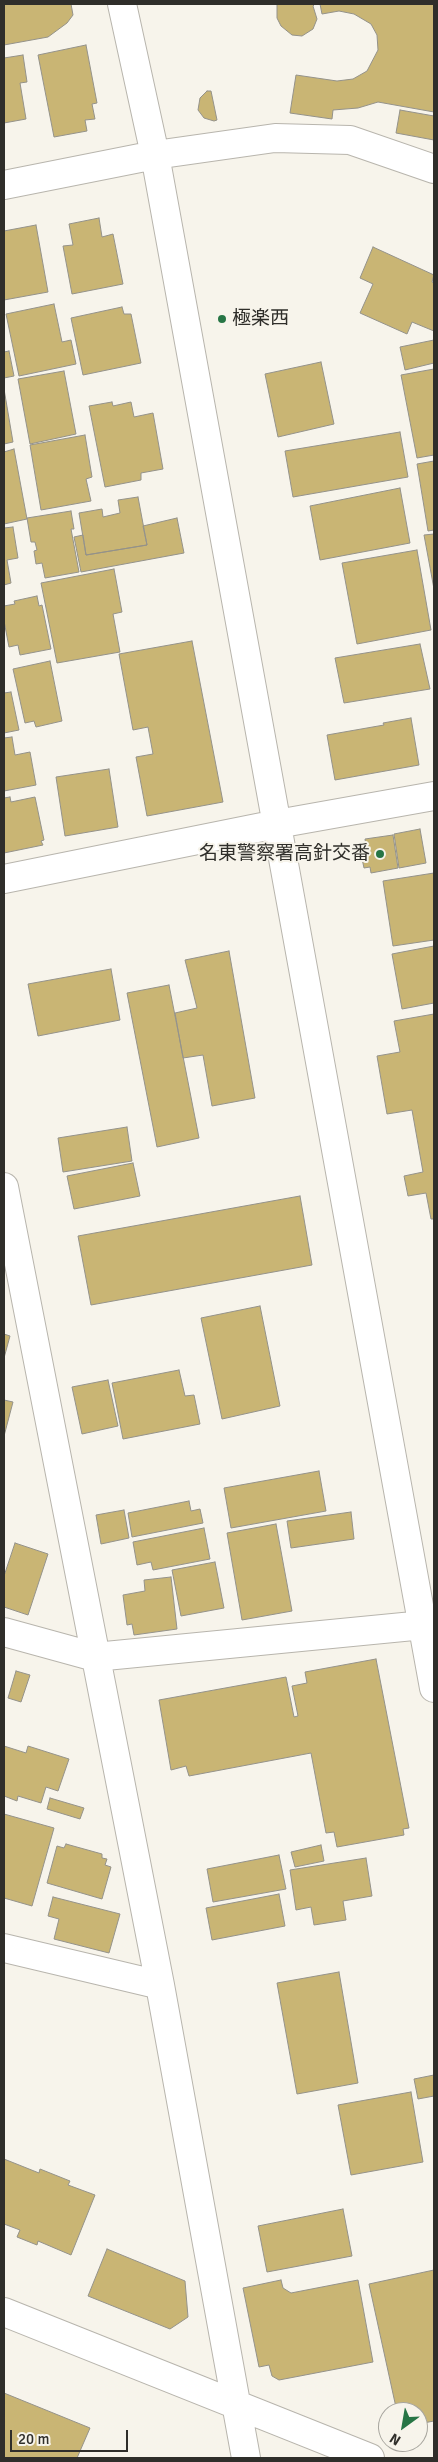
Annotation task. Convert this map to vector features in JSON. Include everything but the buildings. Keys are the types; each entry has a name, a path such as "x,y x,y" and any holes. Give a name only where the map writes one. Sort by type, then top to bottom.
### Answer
{"street":[{"path":"122,4 155,155 277,824 428,1624 434,1688"},
{"path":"4,185 155,155 275,138 350,140 434,169"},
{"path":"4,879 277,824 434,796"},
{"path":"4,1187 12,1272 95,1657 160,1985 246,2458"},
{"path":"4,1632 95,1657 428,1624"},
{"path":"4,1948 160,1985"},
{"path":"4,2312 370,2458"}],"place":[{"name":"極楽西","path":"222,319"},
{"name":"名東警察署高針交番","path":"380,854"}]}
